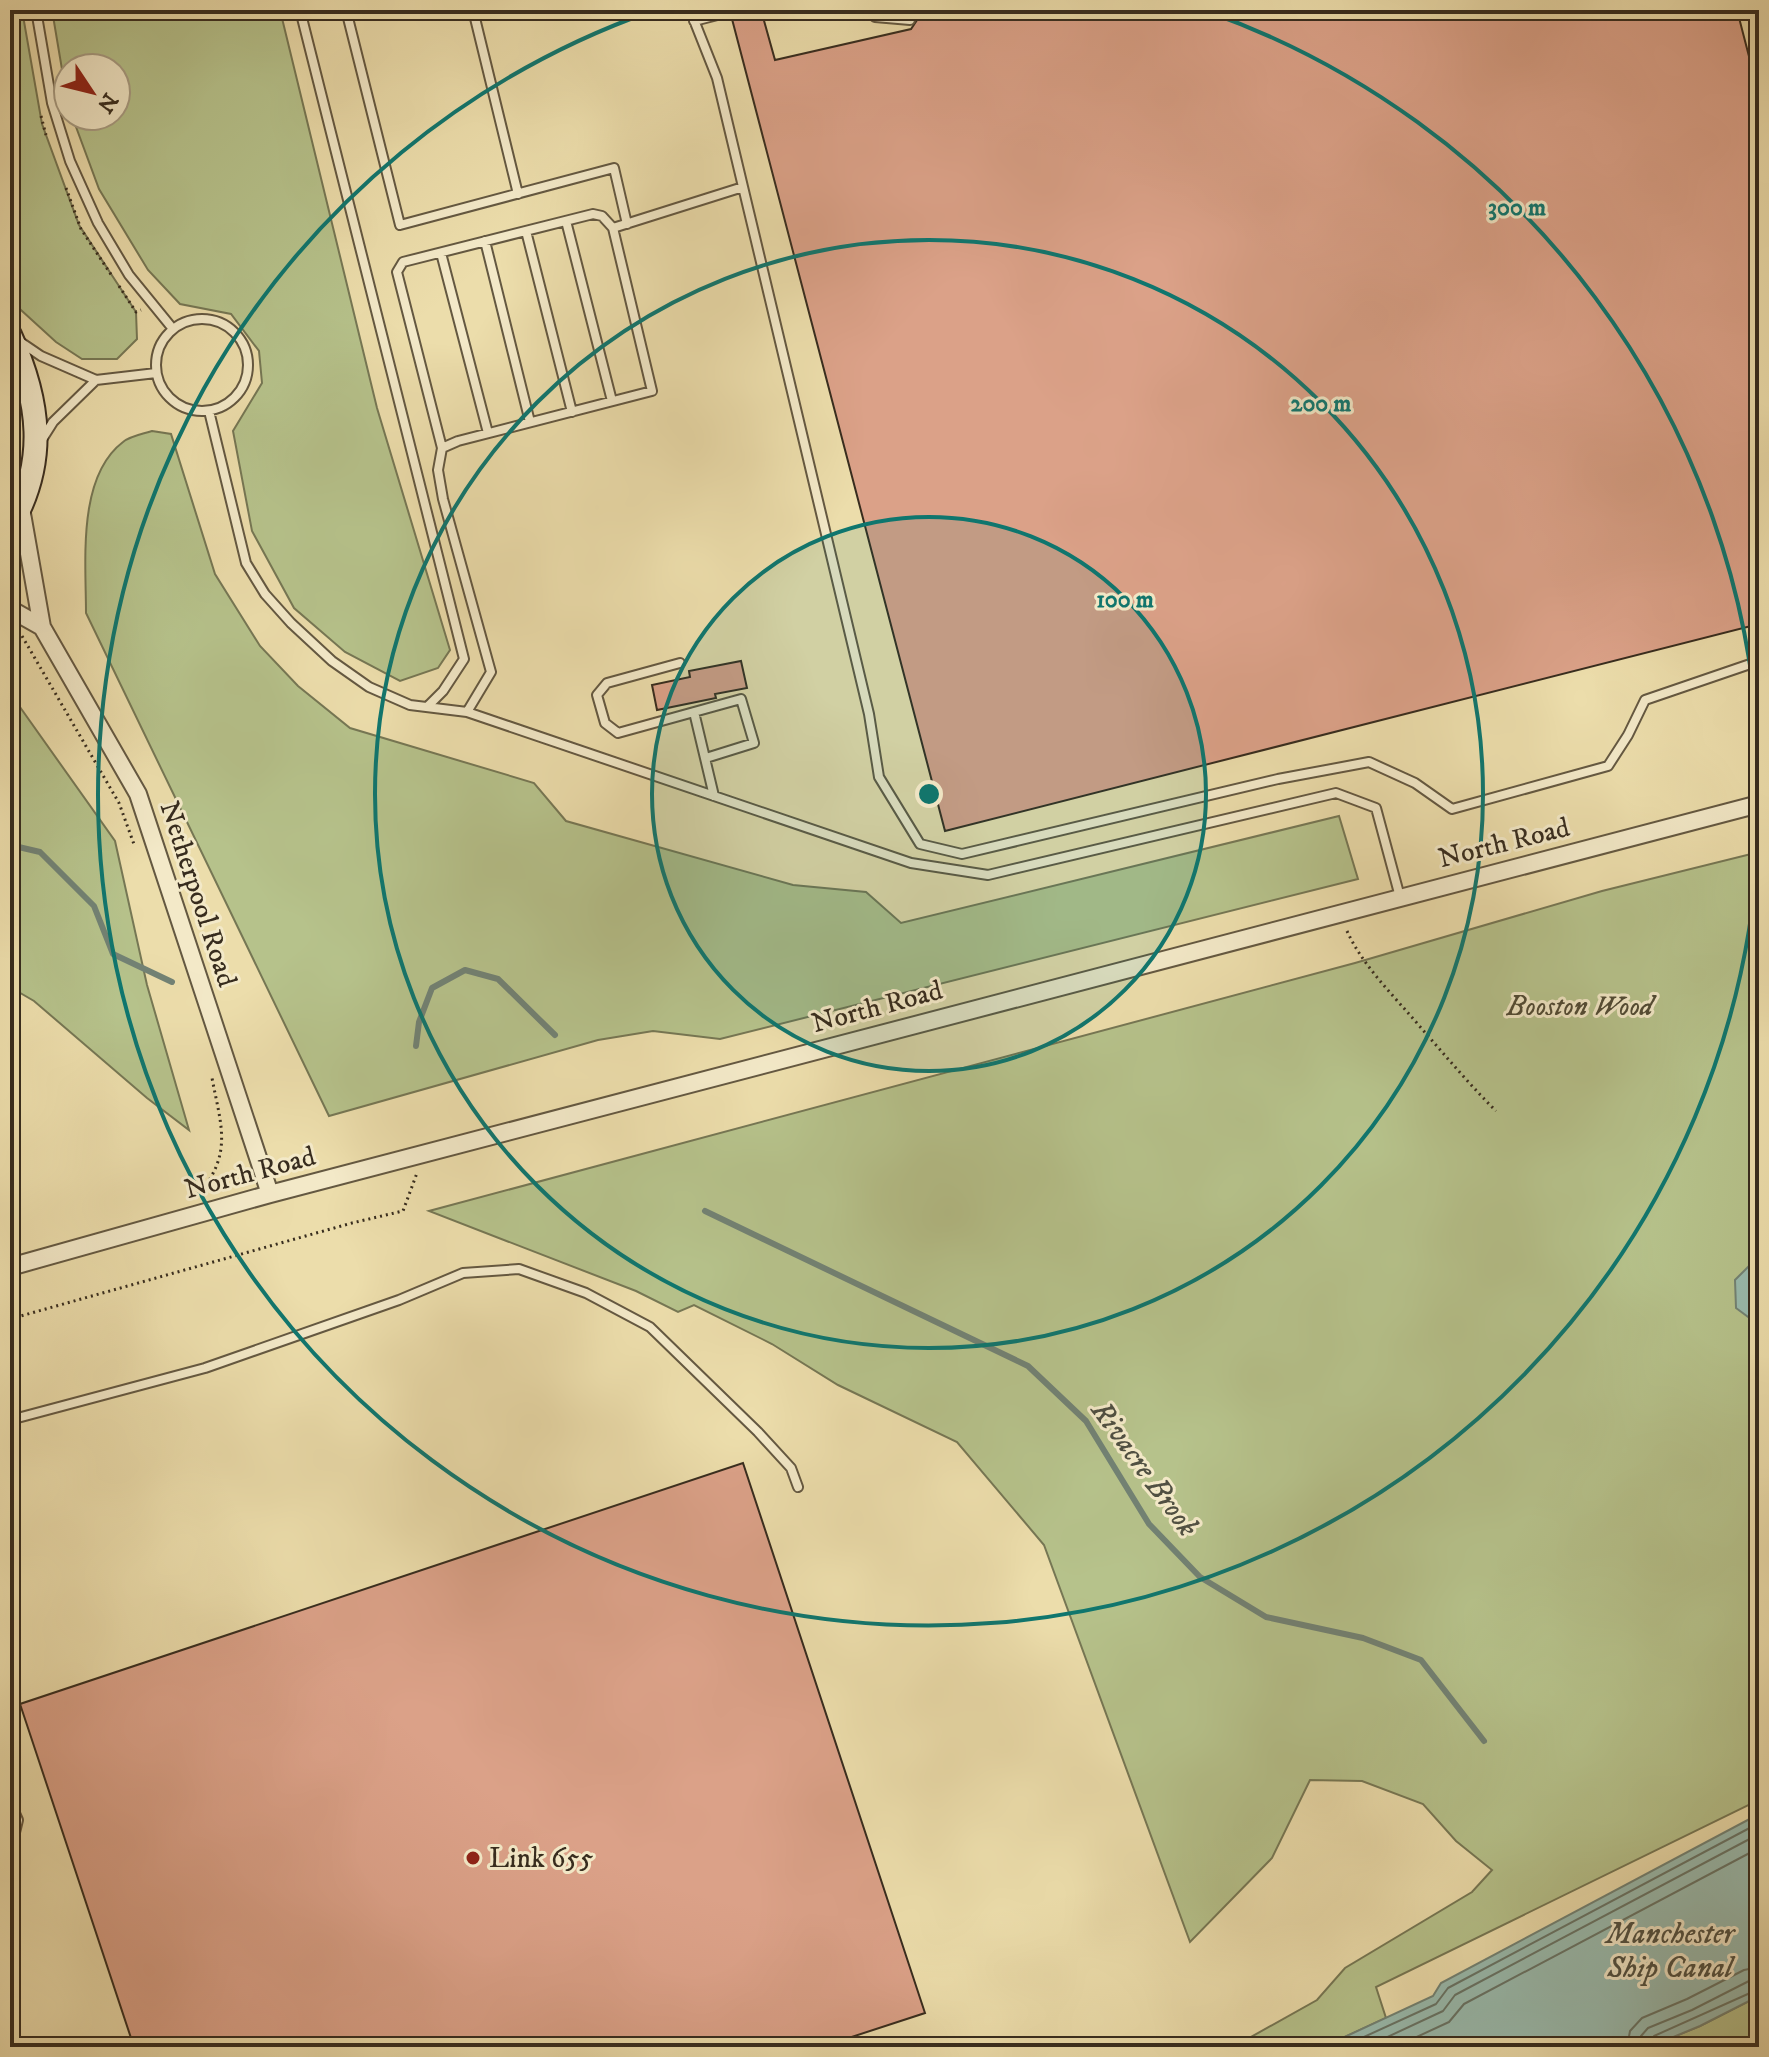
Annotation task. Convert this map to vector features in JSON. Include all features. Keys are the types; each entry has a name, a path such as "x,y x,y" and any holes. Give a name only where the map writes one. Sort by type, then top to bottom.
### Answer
{"main road":[{"path":"10,335 25,368 35,403 34,468 16,518"}],"street":[{"name":"Netherpool Road","path":"16,518 42,627 138,794 270,1194"},
{"path":"10,609 42,627"},
{"name":"North Road","path":"10,1267 424,1153 1759,804"}],"lane":[{"path":"36,10 52,103 70,161 98,223 129,275 173,329"},
{"path":"300,10 464,659 443,691 427,707"},
{"path":"346,10 400,225 614,168 627,224"},
{"path":"473,10 518,194"},
{"path":"690,10 717,78 869,714 879,777 920,844 962,854 1278,779 1369,762 1415,783 1452,809 1608,766 1645,700 1759,661"},
{"path":"694,21 737,10"},
{"path":"872,10 875,17 910,20"},
{"path":"613,228 743,187"},
{"path":"442,448 488,433 652,391 613,228 602,216 593,214 403,262 397,272 442,448 438,470 443,499 491,672 467,712"},
{"path":"566,221 612,401"},
{"path":"526,231 572,412"},
{"path":"485,241 530,422"},
{"path":"441,253 488,433"},
{"path":"202,318 231,328 241,339 247,354 248,369 244,384 235,397 209,411 194,411 169,398 156,373 159,349 173,329 187,321 202,318"},
{"path":"10,335 41,356 96,380 156,373"},
{"path":"36,449 53,422 96,380"},
{"path":"209,411 246,563 265,594 332,661 369,687 410,705 467,712 911,863 988,875 1336,793 1376,808 1400,897"},
{"path":"680,663 607,683 597,695 605,723 618,733 741,699 754,743 706,758"},
{"path":"694,712 714,796"},
{"path":"10,1420 205,1368 399,1300 463,1273 519,1269 586,1293 650,1327 758,1432 791,1468 798,1487"},
{"path":"10,1802 18,1820 10,1853"}],"path":[{"path":"18,629 119,803 136,847"},
{"path":"1339,912 1353,943 1384,985 1496,1111"},
{"path":"194,1202 214,1177 224,1140 210,1069"},
{"path":"10,1319 403,1211 424,1153"}],"green space":[{"path":"10,10 22,10 42,124 79,225 136,312 137,339 117,359 82,359 56,342 10,300"},
{"path":"52,10 280,10 377,408 450,650 438,668 400,681 345,652 294,608 252,531 233,431 262,383 259,351 231,314 180,304 148,270 99,189 78,132 132,132 132,52 59,52"},
{"path":"152,431 171,434 215,574 260,646 298,686 350,728 534,783 566,821 793,885 866,892 901,923 1339,816 1358,879 720,1039 653,1031 598,1040 329,1116 86,613 87,521 98,476 108,457 123,442"},
{"path":"10,693 115,841 147,985 189,1130 34,1001 10,987"},
{"name":"Booston Wood","path":"1759,852 1759,1800 1376,1987 1386,2018 1323,2047 1233,2047 1317,2000 1345,1968 1472,1892 1492,1870 1456,1841 1423,1804 1362,1781 1310,1780 1272,1858 1190,1942 1044,1545 957,1442 838,1385 772,1344 694,1305 678,1312 636,1291 429,1211 1355,963 1602,891"},
{"path":"1759,1996 1759,2047 1649,2047 1700,2026"}],"water":[{"path":"1759,1256 1759,1325 1736,1308 1735,1280"},
{"name":"Manchester Ship Canal","path":"1759,1814 1759,1996 1700,2026 1649,2047 1323,2047 1433,1996 1441,1983"}],"building":[{"path":"744,10 761,10 775,60 911,29 917,20 909,10 1737,10 1759,95 1759,624 945,831 732,19"},
{"path":"741,661 747,688 657,710 652,685 690,677 689,671"},
{"name":"Link 655","path":"743,1463 925,2013 821,2047 134,2047 20,1704"}],"waterway":[{"name":"Rivacre Brook","path":"10,845 40,852 94,906 113,954 172,982"},
{"path":"416,1046 419,1022 432,988 465,970 498,979 555,1035"},
{"name":"Rivacre Brook","path":"705,1211 1028,1366 1086,1421 1149,1524 1200,1577 1266,1617 1363,1638 1421,1660 1484,1741"}],"place":[{"name":"Link 655","path":"473,1858"}]}
